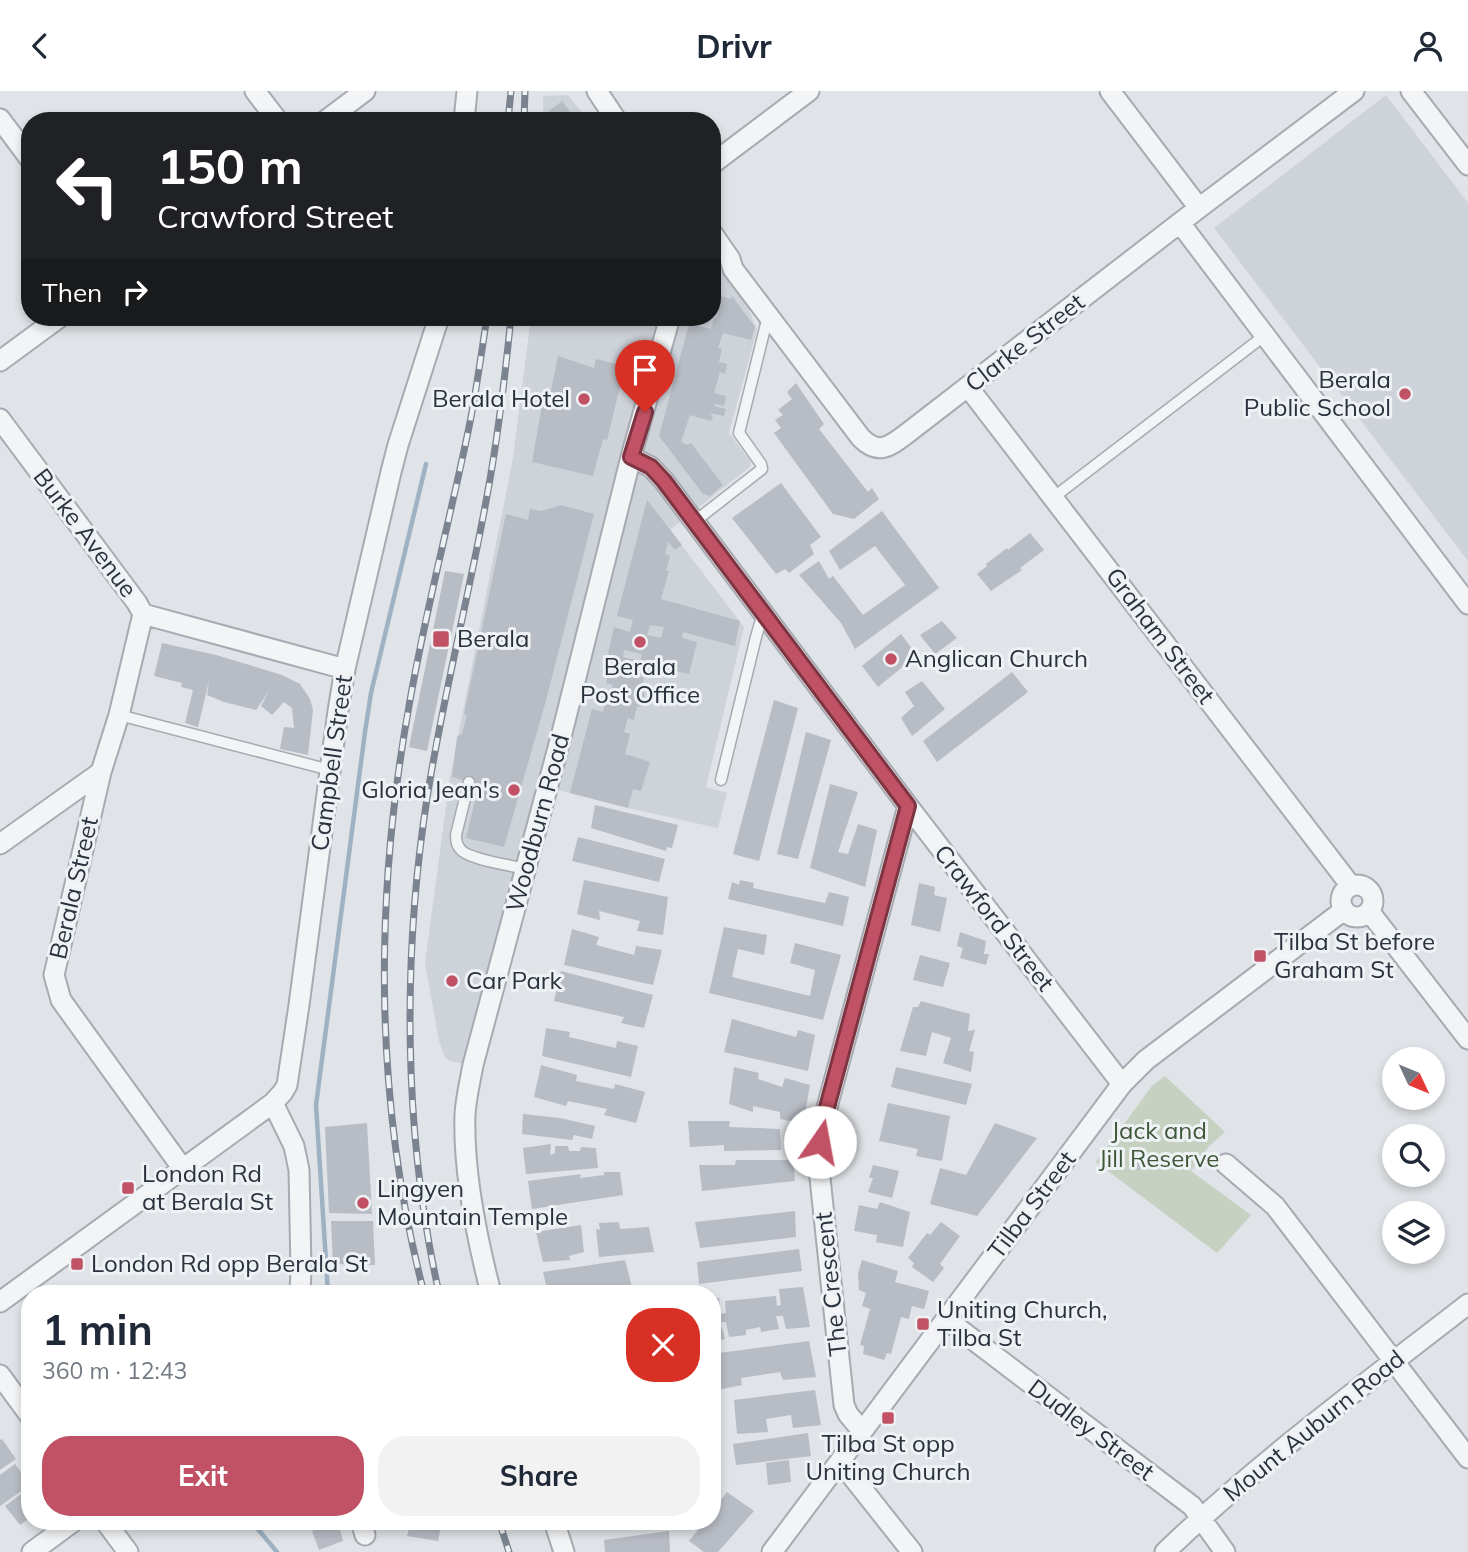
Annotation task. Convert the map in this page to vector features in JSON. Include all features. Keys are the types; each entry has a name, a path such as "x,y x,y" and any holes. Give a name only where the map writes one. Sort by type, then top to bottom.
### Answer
{"street":[{"path":"255,91 271,112"},
{"path":"337,112 365,91"},
{"path":"465,112 467,91"},
{"path":"597,91 611,112"},
{"path":"721,157 809,91"},
{"path":"1110,91 1199,208"},
{"name":"Clarke Street","path":"721,246 733,269 861,438 868,445 883,448 891,445 968,387 1354,91"},
{"path":"1411,91 1468,165"},
{"path":"0,119 21,147"},
{"path":"1180,223 1468,604"},
{"name":"Clarke Street","path":"721,261 733,269"},
{"path":"0,361 48,326"},
{"name":"Campbell Street","path":"23,1285 273,1103 283,1092 289,1078 345,669 398,445 436,326"},
{"name":"Woodburn Road","path":"489,1285 475,1221 467,1160 465,1112 473,1065 667,326"},
{"name":"Graham Street","path":"968,387 1351,886"},
{"name":"Burke Avenue","path":"0,419 143,614 345,669"},
{"name":"Crawford Street","path":"631,457 651,467 1122,1084"},
{"name":"Berala Street","path":"143,614 119,715 101,772 54,975 61,1000 183,1169"},
{"path":"0,844 101,772"},
{"name":"The Crescent","path":"862,1431 844,1405 818,1159 822,1126 908,806"},
{"path":"1363,886 1371,893 1373,905 1366,914 1354,916 1345,910 1341,899 1346,889 1363,886"},
{"name":"Tilba Street","path":"772,1552 1122,1084 1146,1060 1345,910"},
{"path":"1369,911 1468,1039"},
{"path":"273,1103 294,1146 299,1170 300,1285"},
{"path":"1226,1164 1275,1206 1468,1458"},
{"name":"Campbell Street","path":"0,1302 21,1287"},
{"name":"Mount Auburn Road","path":"1164,1552 1254,1472 1468,1304"},
{"name":"Dudley Street","path":"946,1319 1192,1506 1225,1552"},
{"path":"0,1375 21,1404"},
{"path":"840,1461 912,1552"},
{"path":"32,1552 62,1530"},
{"path":"112,1530 128,1552"},
{"path":"557,1530 564,1552"}],"lane":[{"path":"694,522 762,469 739,433 769,315"},
{"path":"1054,497 1264,336"},
{"path":"720,780 763,613"},
{"path":"119,715 330,770"},
{"path":"469,782 456,835 458,846 471,855 525,869"}],"shaded area":[{"path":"568,95 582,112 543,112 543,96"},
{"name":"Berala Public School","path":"1386,95 1468,203 1468,561 1214,228"},
{"path":"721,262 733,269 757,330 729,433 751,462 750,467 670,530 744,627 706,787 727,793 718,828 547,787 473,1065 450,1061 445,1057 439,1041 425,963 450,777 513,458 530,326 721,326"}],"green space":[{"name":"Jack and Jill Reserve","path":"1165,1076 1225,1132 1209,1146 1191,1171 1251,1215 1217,1253 1096,1162 1152,1086"}],"building":[{"path":"562,101 570,112 548,112"},
{"path":"721,296 731,299 732,296 755,327 751,340 723,333 718,348 722,349 719,362 727,364 725,374 720,372 714,393 726,396 724,406 714,406 726,409 724,416 709,413 713,416 711,421 690,415 681,442 687,445 691,443 723,485 710,496 703,494 659,436 688,326 711,329 712,326 721,326"},
{"path":"558,356 594,368 596,359 625,366 607,440 603,439 593,476 532,462 544,394 550,395"},
{"path":"796,383 824,424 819,429 868,492 872,488 879,499 854,519 833,514 774,433 781,428 775,420 783,415 778,410 792,399 787,392"},
{"path":"781,483 821,537 810,545 814,554 789,573 785,569 776,574 732,518"},
{"path":"647,500 682,545 675,550 668,542 665,554 670,556 666,571 669,571 661,599 740,621 735,646 683,632 682,638 697,642 689,674 671,670 672,663 657,660 656,665 641,661 637,676 644,678 640,692 645,693 641,707 637,706 634,720 628,718 624,732 630,734 625,754 650,762 641,791 633,789 628,808 570,793 592,709 603,712 613,685 606,683 609,669 606,669 614,627 630,632 633,620 617,616","holes":["650,625 664,627 661,638 647,635","624,650 642,654 640,661 623,657"]},
{"path":"561,505 594,514 545,704 504,847 466,838 479,785 452,777 457,737 462,734 467,715 464,714 506,514 528,520 530,509 541,511"},
{"path":"882,511 939,588 855,649 841,623 799,575 819,561 829,579 833,576 863,615 905,585 875,546 840,570 829,551"},
{"path":"1030,533 1044,550 1020,568 1022,570 991,591 977,574 986,564"},
{"path":"445,571 464,574 427,751 409,747"},
{"path":"942,621 957,638 935,654 920,635"},
{"path":"901,634 917,655 878,687 862,666"},
{"path":"162,643 216,655 282,675 300,684 310,699 313,710 308,755 280,749 284,727 294,728 292,708 284,702 272,715 261,706 269,691 256,710 207,695 209,681 198,727 185,723 193,690 181,687 182,683 154,676"},
{"path":"1012,672 1028,692 937,762 923,741"},
{"path":"922,681 945,709 912,736 901,718 914,706 905,692"},
{"path":"774,700 798,708 759,861 733,854"},
{"path":"806,732 831,740 798,859 777,854"},
{"path":"830,784 858,792 838,852 848,854 858,824 877,830 865,887 810,868"},
{"path":"595,805 678,825 672,848 667,847 666,851 591,828"},
{"path":"578,837 665,859 659,882 572,861"},
{"path":"584,880 668,897 663,935 637,931 640,921 599,911 600,920 577,914"},
{"path":"740,880 754,883 753,888 825,903 829,892 849,897 843,926 728,899 732,882 739,885"},
{"path":"919,883 935,887 934,895 947,898 940,932 911,925"},
{"path":"724,927 767,935 764,955 738,949 732,977 810,996 815,970 790,963 795,943 841,955 823,1020 709,993"},
{"path":"572,929 599,937 596,945 634,955 636,946 662,950 653,985 564,965"},
{"path":"960,932 986,941 984,954 989,954 986,965 960,958 963,948 957,946"},
{"path":"920,955 950,963 943,987 913,980"},
{"path":"561,971 653,995 644,1028 621,1023 624,1017 554,1001"},
{"path":"921,1001 970,1014 968,1031 975,1030 969,1051 974,1052 971,1072 943,1063 951,1038 932,1032 926,1056 900,1051 913,1007 918,1007"},
{"path":"732,1019 796,1037 798,1030 815,1035 808,1071 724,1052"},
{"path":"546,1028 570,1032 569,1037 616,1048 617,1041 638,1046 631,1077 542,1056"},
{"path":"541,1065 577,1075 576,1081 614,1089 615,1084 645,1092 636,1123 604,1115 607,1109 568,1101 566,1106 534,1097"},
{"path":"734,1067 759,1073 758,1079 782,1087 785,1078 810,1085 803,1124 780,1119 780,1112 753,1106 753,1112 729,1104"},
{"path":"896,1067 972,1084 966,1105 891,1087"},
{"path":"888,1103 950,1116 942,1161 916,1156 918,1149 879,1141"},
{"path":"523,1114 560,1118 595,1126 592,1139 574,1135 572,1140 522,1134"},
{"path":"688,1121 730,1121 729,1127 780,1129 781,1150 724,1151 724,1145 690,1147"},
{"path":"367,1123 372,1214 329,1213 325,1127"},
{"path":"995,1123 1037,1138 977,1216 930,1204 940,1168 966,1175"},
{"path":"551,1144 550,1155 555,1153 555,1146 568,1146 569,1151 580,1151 581,1147 596,1148 598,1168 526,1174 523,1148"},
{"path":"1134,1157 1143,1164 1138,1171 1128,1164"},
{"path":"736,1160 793,1160 795,1181 702,1191 699,1165 735,1165"},
{"path":"873,1165 899,1171 892,1198 868,1192 873,1178 869,1178"},
{"path":"604,1172 620,1172 623,1195 532,1209 528,1181 581,1174 580,1178 604,1175"},
{"path":"880,1202 910,1212 903,1247 876,1242 877,1235 854,1231 859,1205 877,1209"},
{"path":"795,1211 796,1237 700,1248 695,1222"},
{"path":"331,1221 373,1221 375,1265 333,1264"},
{"path":"619,1222 620,1229 649,1227 654,1252 599,1257 596,1229 600,1230 599,1223"},
{"path":"941,1222 960,1236 940,1264 944,1268 933,1282 912,1267 914,1263 908,1258 927,1233 930,1235"},
{"path":"581,1225 584,1252 569,1256 570,1260 543,1262 536,1232"},
{"path":"799,1249 802,1271 699,1284 697,1262"},
{"path":"625,1260 631,1285 546,1285 543,1272"},
{"path":"862,1260 898,1271 895,1282 929,1291 924,1309 912,1306 909,1319 901,1317 891,1354 887,1353 884,1360 863,1354 864,1346 860,1345 870,1309 862,1306 866,1293 859,1290 858,1273"},
{"path":"803,1287 810,1327 786,1329 783,1316 776,1316 779,1329 761,1332 760,1327 746,1330 746,1335 729,1337 726,1322 721,1322 721,1314 726,1313 725,1301 776,1296 777,1306 781,1305 779,1289"},
{"path":"809,1341 816,1377 783,1380 780,1372 741,1378 742,1385 721,1389 721,1353"},
{"path":"815,1390 821,1425 793,1428 791,1415 766,1419 768,1432 737,1434 734,1400"},
{"path":"808,1433 811,1456 736,1465 733,1444"},
{"path":"2,1439 16,1459 0,1470 0,1440"},
{"path":"789,1460 791,1482 768,1485 766,1463"},
{"path":"15,1464 21,1472 21,1491 0,1506 0,1475"},
{"path":"727,1492 754,1511 718,1552 704,1552 689,1541 698,1530 721,1530 721,1500"},
{"path":"21,1494 21,1524 20,1525 5,1506"},
{"path":"340,1530 343,1541 319,1550 312,1531"},
{"path":"409,1530 440,1530 438,1541 407,1536"},
{"path":"669,1531 670,1552 605,1552 604,1540"}],"waterway":[{"path":"327,1285 316,1105 371,693 426,464"},
{"path":"259,1530 277,1552"}],"railway":[{"path":"509,112 511,91"},
{"path":"524,112 525,91"},
{"path":"422,1285 396,1148 388,1074 385,927 398,779 409,706 471,418 486,326"},
{"path":"437,1285 418,1170 413,1107 410,1043 414,916 428,792 491,474 510,326"},
{"path":"502,1530 509,1552"}],"place":[{"name":"Berala Public School","path":"1405,394"},
{"name":"Berala Hotel","path":"584,399"},
{"name":"Berala","path":"441,639"},
{"name":"Berala Post Office","path":"640,642"},
{"name":"Anglican Church","path":"891,659"},
{"name":"Gloria Jean's","path":"514,790"},
{"name":"Tilba St before Graham St","path":"1260,956"},
{"name":"Car Park","path":"452,981"},
{"name":"London Rd at Berala St","path":"128,1188"},
{"name":"Lingyen Mountain Temple","path":"363,1203"},
{"name":"London Rd opp Berala St","path":"77,1264"},
{"name":"Uniting Church, Tilba St","path":"923,1324"},
{"name":"Tilba St opp Uniting Church","path":"888,1418"}],"route":[{"path":"645,412 631,457 651,467 664,481 908,806 822,1126 820,1142"}]}
